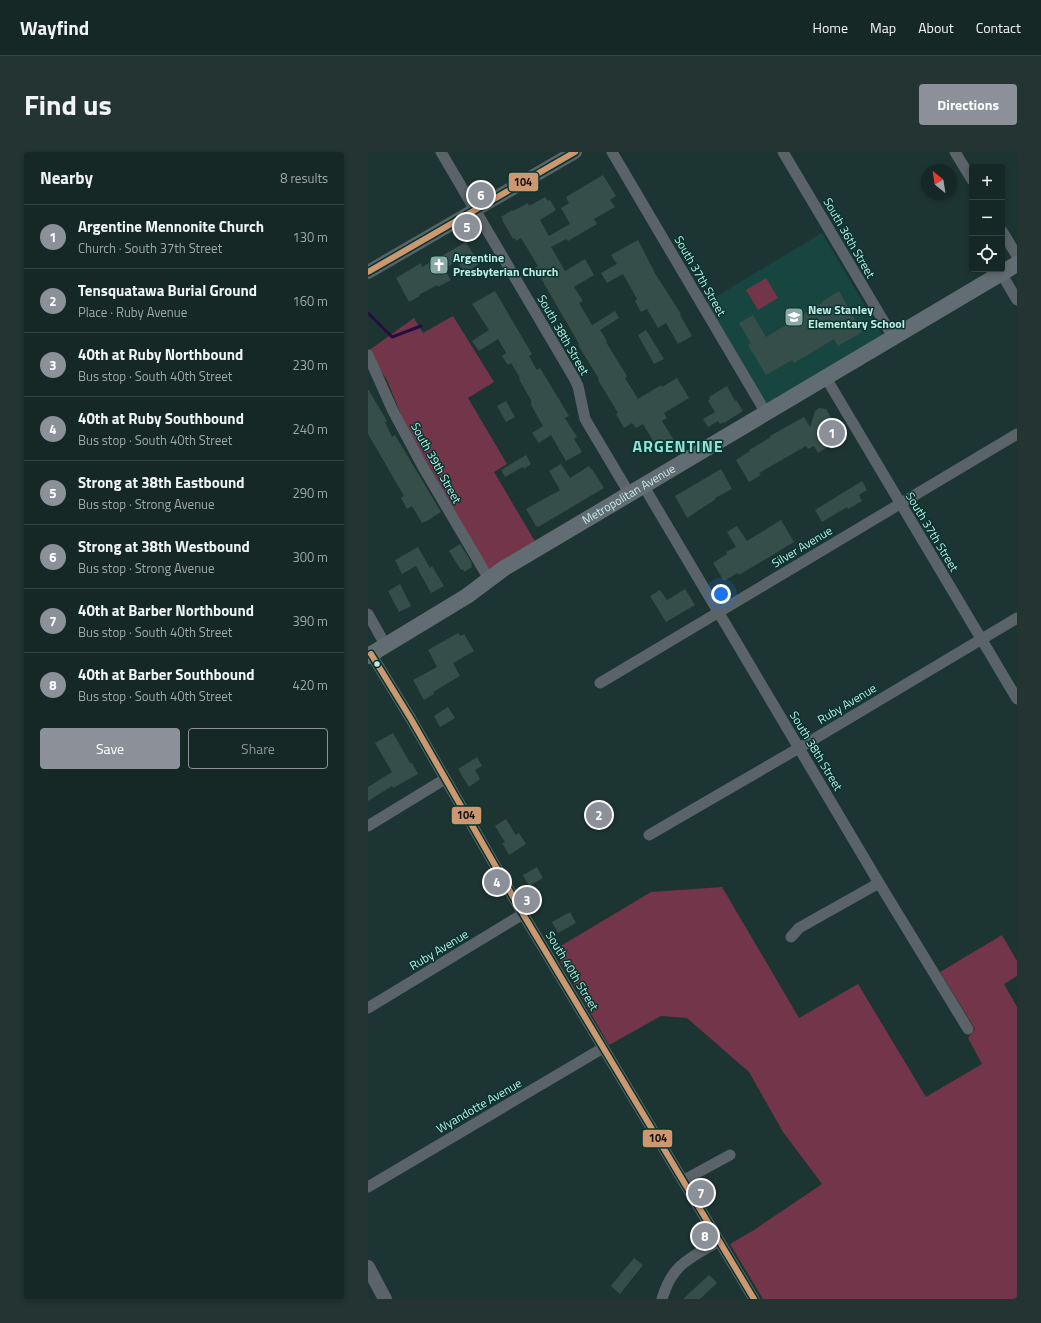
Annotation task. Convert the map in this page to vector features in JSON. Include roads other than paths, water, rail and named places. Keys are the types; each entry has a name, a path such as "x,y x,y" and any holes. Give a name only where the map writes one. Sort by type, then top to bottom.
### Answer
{"main road":[{"name":"Metropolitan Avenue","path":"370,655 467,596 488,579 509,565 1017,264"}],"street":[{"name":"South 38th Street","path":"441,152 574,378 578,386 585,419 630,493"},
{"path":"368,272 575,152"},
{"name":"South 37th Street","path":"612,152 766,414"},
{"name":"South 36th Street","path":"783,152 893,337"},
{"path":"956,152 969,175"},
{"path":"1005,236 1017,256"},
{"path":"1001,273 1017,300"},
{"name":"South 39th Street","path":"368,356 393,411 422,467 488,579"},
{"name":"South 37th Street","path":"826,378 1017,699"},
{"name":"Silver Avenue","path":"600,683 1017,434"},
{"name":"South 38th Street","path":"643,485 879,882 968,1028"},
{"path":"368,614 386,646"},
{"name":"Ruby Avenue","path":"648,834 799,748 1017,618"},
{"name":"South 40th Street","path":"370,655 411,719 523,914 684,1180 754,1299"},
{"path":"368,826 445,779"},
{"path":"791,938 799,928 879,882"},
{"name":"Ruby Avenue","path":"368,1008 523,914"},
{"name":"Wyandotte Avenue","path":"368,1187 604,1048"},
{"path":"684,1180 730,1155"},
{"path":"662,1299 668,1280 680,1265 719,1241"},
{"path":"368,1267 384,1299"}],"waterway":[{"path":"368,313 392,337 421,326"}],"place":[{"name":"Strong at 38th Westbound","path":"481,195"},
{"name":"Strong at 38th Eastbound","path":"467,227"},
{"name":"Argentine Presbyterian Church","path":"439,265"},
{"name":"New Stanley Elementary School","path":"794,317"},
{"name":"Argentine Mennonite Church","path":"832,433"},
{"name":"Tensquatawa Burial Ground","path":"599,815"},
{"name":"40th at Ruby Southbound","path":"497,882"},
{"name":"40th at Ruby Northbound","path":"527,900"},
{"name":"40th at Barber Northbound","path":"701,1193"},
{"name":"40th at Barber Southbound","path":"705,1236"}],"district":[{"name":"ARGENTINE","path":"678,446"}]}
